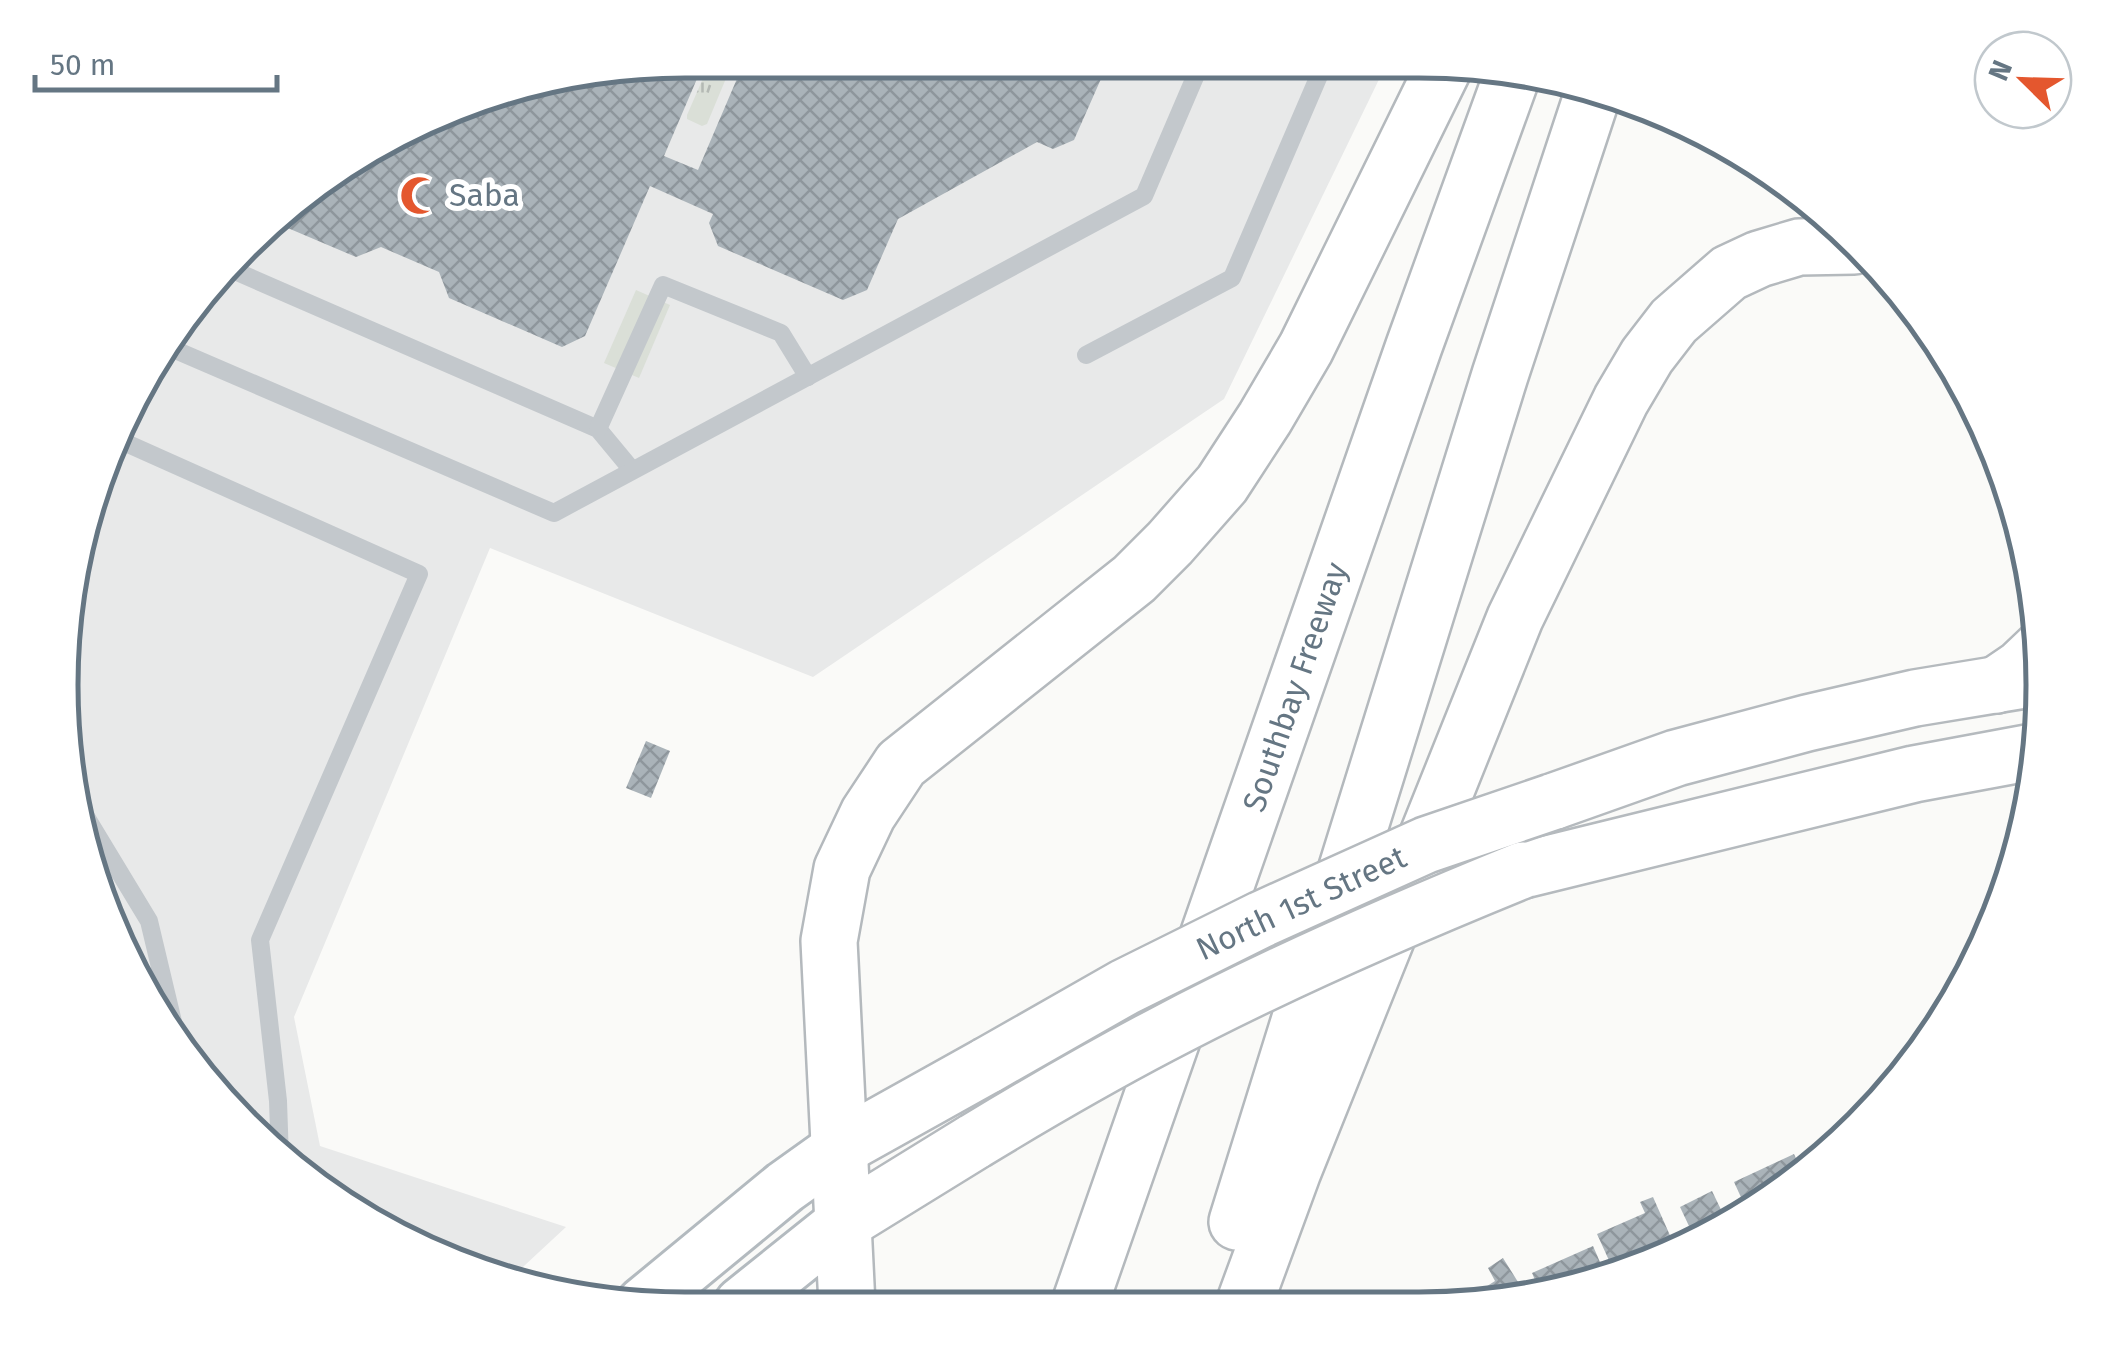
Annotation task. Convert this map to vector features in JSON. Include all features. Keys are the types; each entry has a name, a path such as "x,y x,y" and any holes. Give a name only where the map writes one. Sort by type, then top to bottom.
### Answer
{"main road":[{"path":"846,1292 828,941 842,869 868,814 901,764 1134,579 1222,484 1306,348 1439,79"},
{"name":"Southbay Freeway","path":"1084,1292 1509,85"},
{"path":"1215,1292 1506,356 1590,102"},
{"path":"1248,1292 1293,1170 1515,618 1621,400 1674,321 1729,273 1800,247 1839,246"},
{"name":"North 1st Street","path":"659,1291 840,1146 1126,987 1262,919 1426,845 1732,742 1915,698 2016,682"},
{"name":"North 1st Street","path":"756,1292 842,1223 1160,1035 1422,911 1523,870 1914,774 2021,754"}],"lane":[{"path":"178,351 554,513 1144,196 1194,78"},
{"path":"1086,355 1232,278 1318,78"},
{"path":"239,273 598,429 632,470"},
{"path":"598,429 663,286 781,333 808,377"},
{"path":"128,444 419,574 260,940 279,1137"},
{"path":"96,833 149,920 169,1004"}],"shaded area":[{"path":"684,78 1380,78 1224,399 813,677 490,548 294,1017 320,1146 566,1227 521,1269 416,1229 347,1189 284,1141 228,1085 180,1022 124,917 89,803 79,724 79,645 89,566 110,489 140,416 180,347 255,255 347,180 452,124 566,89"}],"green space":[{"path":"703,78 726,78 707,124 702,126 687,119"},
{"path":"636,290 670,305 639,378 604,363"}],"building":[{"path":"697,78 664,156 698,170 737,78 1101,78 1074,140 1053,149 1037,142 898,219 867,290 843,300 718,246 709,223 713,214 650,186 585,336 562,347 449,298 439,272 381,247 356,257 285,227 347,180 416,140 527,98 605,83"},
{"path":"646,741 670,751 651,798 626,788"},
{"path":"1794,1154 1796,1159 1741,1198 1734,1182"},
{"path":"1712,1191 1721,1210 1690,1228 1680,1207"},
{"path":"1653,1197 1670,1236 1609,1261 1597,1234 1645,1213 1640,1202"},
{"path":"1593,1246 1601,1263 1535,1280 1532,1273"},
{"path":"1503,1258 1519,1283 1485,1287 1495,1281 1488,1268"}],"place":[{"name":"Saba","path":"419,195"}]}
